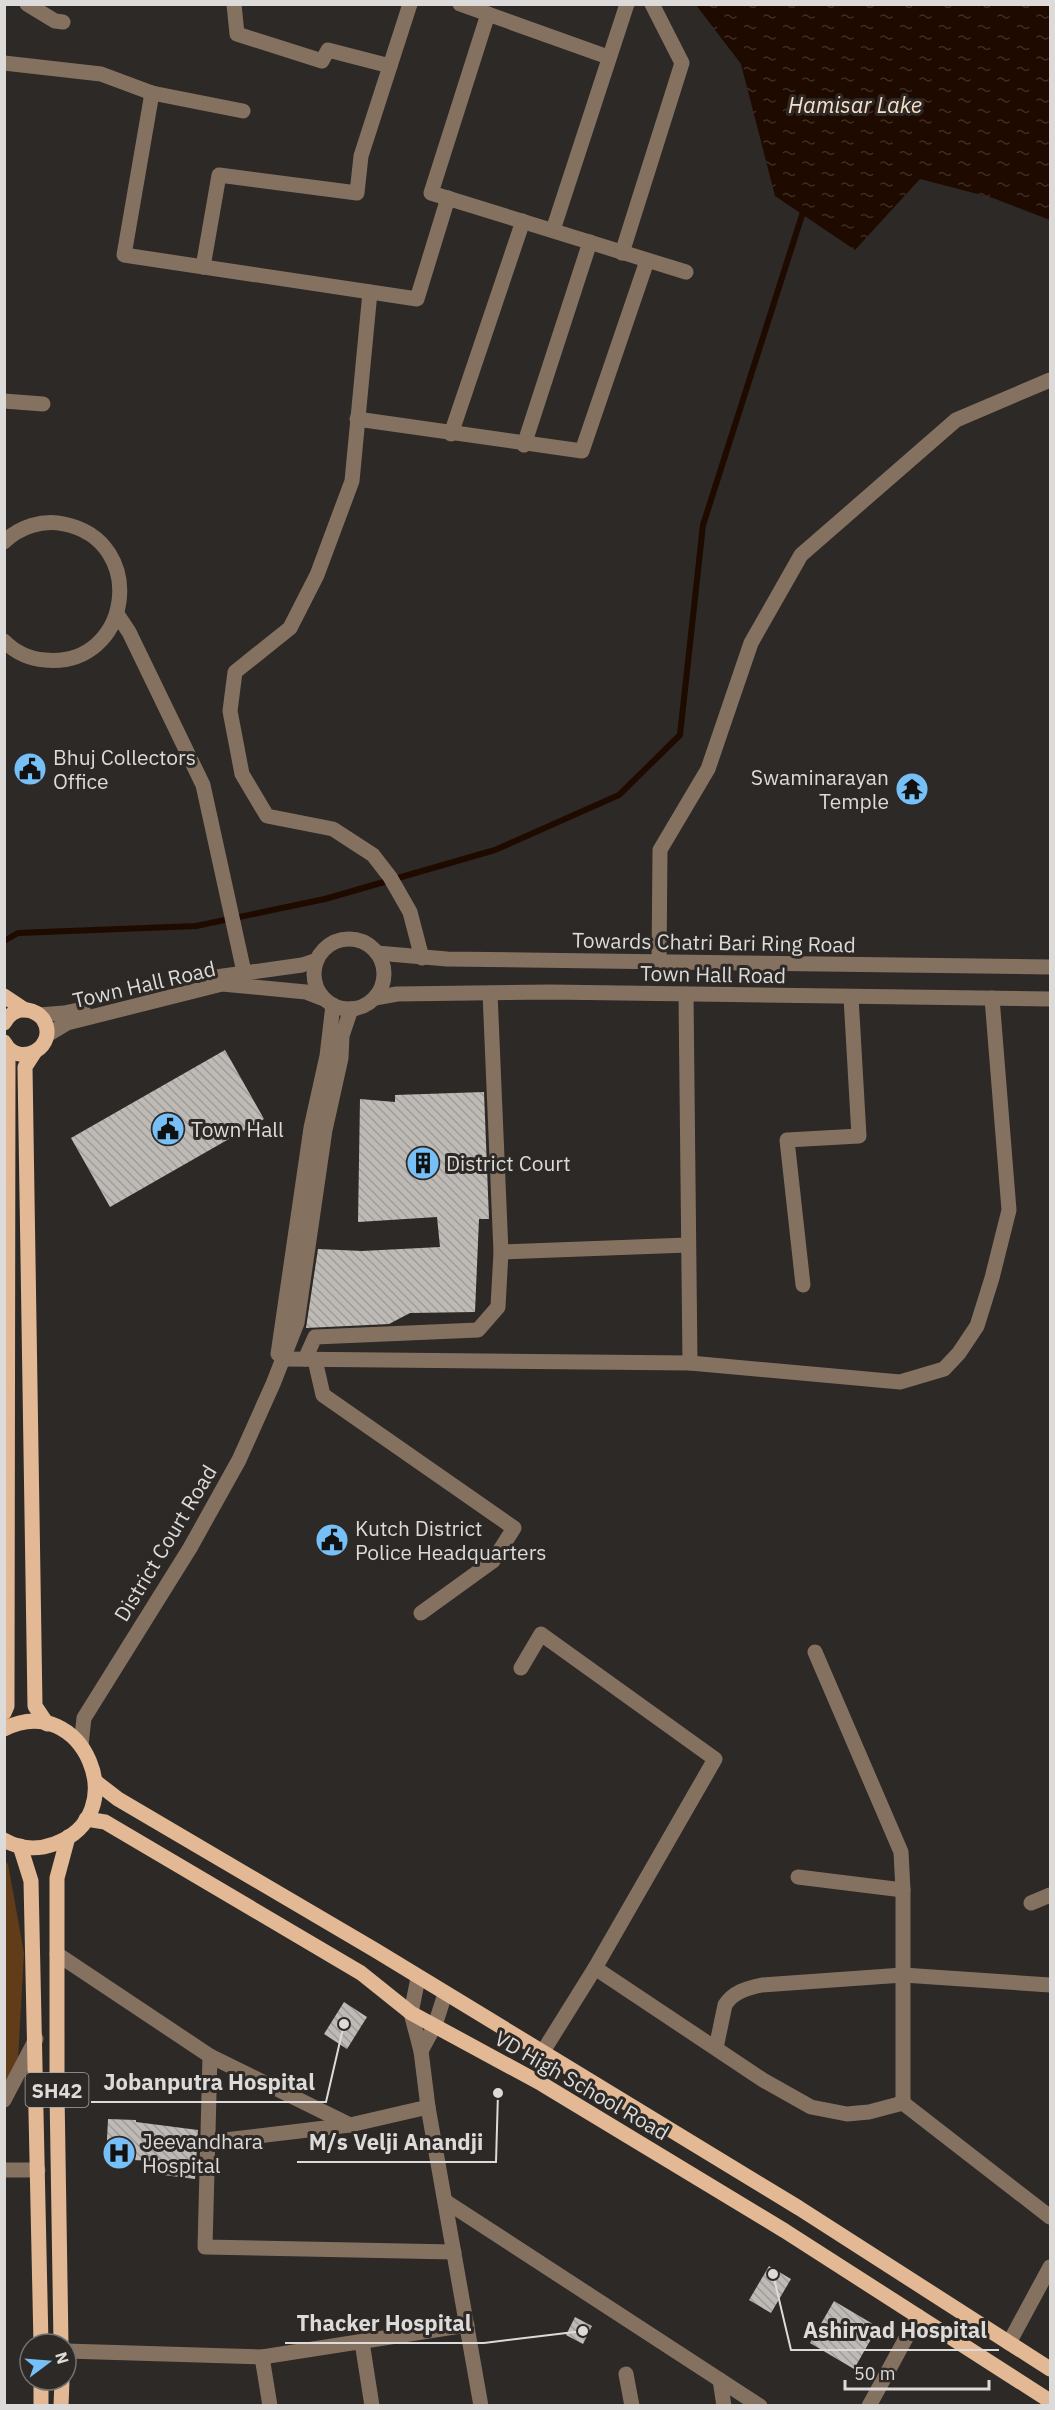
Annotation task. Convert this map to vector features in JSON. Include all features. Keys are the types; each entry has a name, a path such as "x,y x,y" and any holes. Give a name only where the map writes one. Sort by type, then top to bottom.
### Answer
{"main road":[{"path":"4,1840 20,1846 45,1847 68,1837 86,1819 92,1808 96,1782 91,1762 81,1745 54,1726 35,1706 26,1067 34,1053 45,1042 47,1035 46,1027 32,1012 6,998"},
{"path":"4,1023 11,1014 32,1012"},
{"path":"5,1043 19,1054 34,1053"},
{"path":"4,1713 7,1706 8,1062 5,1043"},
{"path":"4,1730 21,1723 54,1726"},
{"name":"VD High School Road","path":"96,1782 118,1799 375,1950 799,2208 1050,2369"},
{"name":"VD High School Road","path":"86,1819 105,1822 361,1973 411,2013 563,2096 785,2231 1050,2401"},
{"name":"SH42","path":"61,2332 57,1878 68,1837"},
{"name":"SH42","path":"20,1846 31,1881 41,2332"}],"street":[{"path":"27,4 55,21 63,22"},
{"path":"234,4 237,34 322,61 328,50 390,66"},
{"path":"203,267 219,174 357,193 362,156 410,4"},
{"path":"460,4 608,57"},
{"path":"553,230 627,4"},
{"path":"622,253 682,63 652,4"},
{"path":"482,10 431,193 686,272"},
{"path":"4,63 100,74 152,93 243,111"},
{"path":"152,93 124,255 417,299 448,198"},
{"path":"451,434 523,221"},
{"path":"524,445 590,242"},
{"path":"357,419 582,452 647,261"},
{"path":"370,292 352,481 317,575 290,628 236,672 230,711 242,774 267,816 333,829 373,855 394,883 410,912 422,958"},
{"path":"658,962 660,850 708,770 751,643 801,555 957,420 1050,380"},
{"path":"4,401 43,405"},
{"path":"4,542 20,530 46,523 66,524 85,531 106,549 116,566 121,586 117,614 103,638 81,655 68,659 38,660 24,655 4,641"},
{"path":"117,614 129,632 203,784 244,972"},
{"path":"340,940 360,941 376,952 384,971 384,981 375,998 360,1008 351,1009 328,1002 315,980 317,960 330,945 340,940"},
{"name":"Towards Chatri Bari Ring Road","path":"376,952 422,958 1050,968"},
{"name":"Town Hall Road","path":"32,1012 64,1013 218,975 302,965 317,960"},
{"name":"Town Hall Road","path":"47,1035 67,1023 222,984 306,992 328,1002"},
{"path":"421,1613 493,1561 514,1528 323,1395 310,1360 315,1337 478,1330 498,1308 501,1252 490,993"},
{"name":"Town Hall Road","path":"375,998 397,994 490,993 1050,999"},
{"path":"686,994 690,1364"},
{"path":"803,1285 787,1140 859,1136 851,996"},
{"path":"283,1359 690,1364 900,1382 944,1369 959,1353 977,1326 1009,1210 992,998"},
{"name":"District Court Road","path":"273,1384 311,1128 327,1056 328,1002"},
{"name":"District Court Road","path":"84,1718 190,1548 238,1460 273,1384 297,1323 325,1131 341,1058 342,1036 351,1009"},
{"path":"501,1252 688,1245"},
{"path":"521,1668 541,1634 715,1759 595,1968 542,2053"},
{"path":"815,1652 901,1852 903,2103"},
{"path":"54,1726 84,1718 81,1745"},
{"path":"798,1876 903,1890"},
{"path":"1031,1903 1050,1895"},
{"path":"57,1954 210,2056 350,2125"},
{"path":"595,1968 764,2080 811,2107 847,2114 869,2112 903,2103"},
{"path":"716,2048 725,2005 729,1999 746,1988 762,1984 903,1975 1050,1985"},
{"path":"418,1978 411,2013 421,2051 428,2107 481,2406"},
{"path":"421,2051 435,2025 445,1994"},
{"path":"4,2100 36,2039"},
{"path":"210,2056 205,2247 454,2252"},
{"path":"903,2103 1050,2217"},
{"path":"208,2142 350,2125 428,2107"},
{"path":"4,2169 38,2170"},
{"path":"445,2201 760,2406"},
{"path":"1009,2343 1050,2267"},
{"path":"869,2406 918,2316"},
{"path":"78,2351 262,2357 467,2325"},
{"path":"362,2342 372,2406"},
{"path":"262,2357 270,2406"},
{"path":"627,2374 632,2406"},
{"path":"720,2379 724,2406"}],"shaded area":[{"path":"5,1861 8,1864 24,1953 18,2060 5,2088"}],"water":[{"name":"Hamisar Lake","path":"696,5 1050,5 1050,220 993,198 920,179 855,250 775,196 741,64"}],"building":[{"name":"Town Hall","path":"225,1050 264,1119 110,1207 71,1138"},
{"name":"District Court","path":"484,1092 489,1219 479,1219 475,1312 410,1313 389,1324 306,1328 318,1249 362,1251 440,1247 437,1217 358,1222 360,1099 395,1102 395,1095"},
{"path":"344,2002 367,2017 347,2049 324,2034"},
{"path":"108,2119 136,2120 136,2122 198,2130 195,2179 156,2174 157,2161 106,2159"},
{"path":"769,2266 791,2279 771,2313 749,2300"},
{"path":"834,2301 878,2327 854,2369 810,2343"},
{"path":"575,2317 592,2326 583,2344 566,2335"}],"waterway":[{"path":"4,941 18,933 196,926 325,899 495,850 619,795 680,735 703,525 803,212 807,209"}],"place":[{"name":"Bhuj Collectors Office","path":"30,769"},
{"name":"Swaminarayan Temple","path":"912,789"},
{"name":"Town Hall","path":"168,1129"},
{"name":"District Court","path":"423,1163"},
{"name":"Kutch District Police Headquarters","path":"332,1540"},
{"name":"Jobanputra Hospital","path":"344,2024"},
{"name":"M/s Velji Anandji","path":"498,2093"},
{"name":"Jeevandhara Hospital","path":"119,2153"},
{"name":"Ashirvad Hospital","path":"773,2274"},
{"name":"Thacker Hospital","path":"583,2331"}]}
